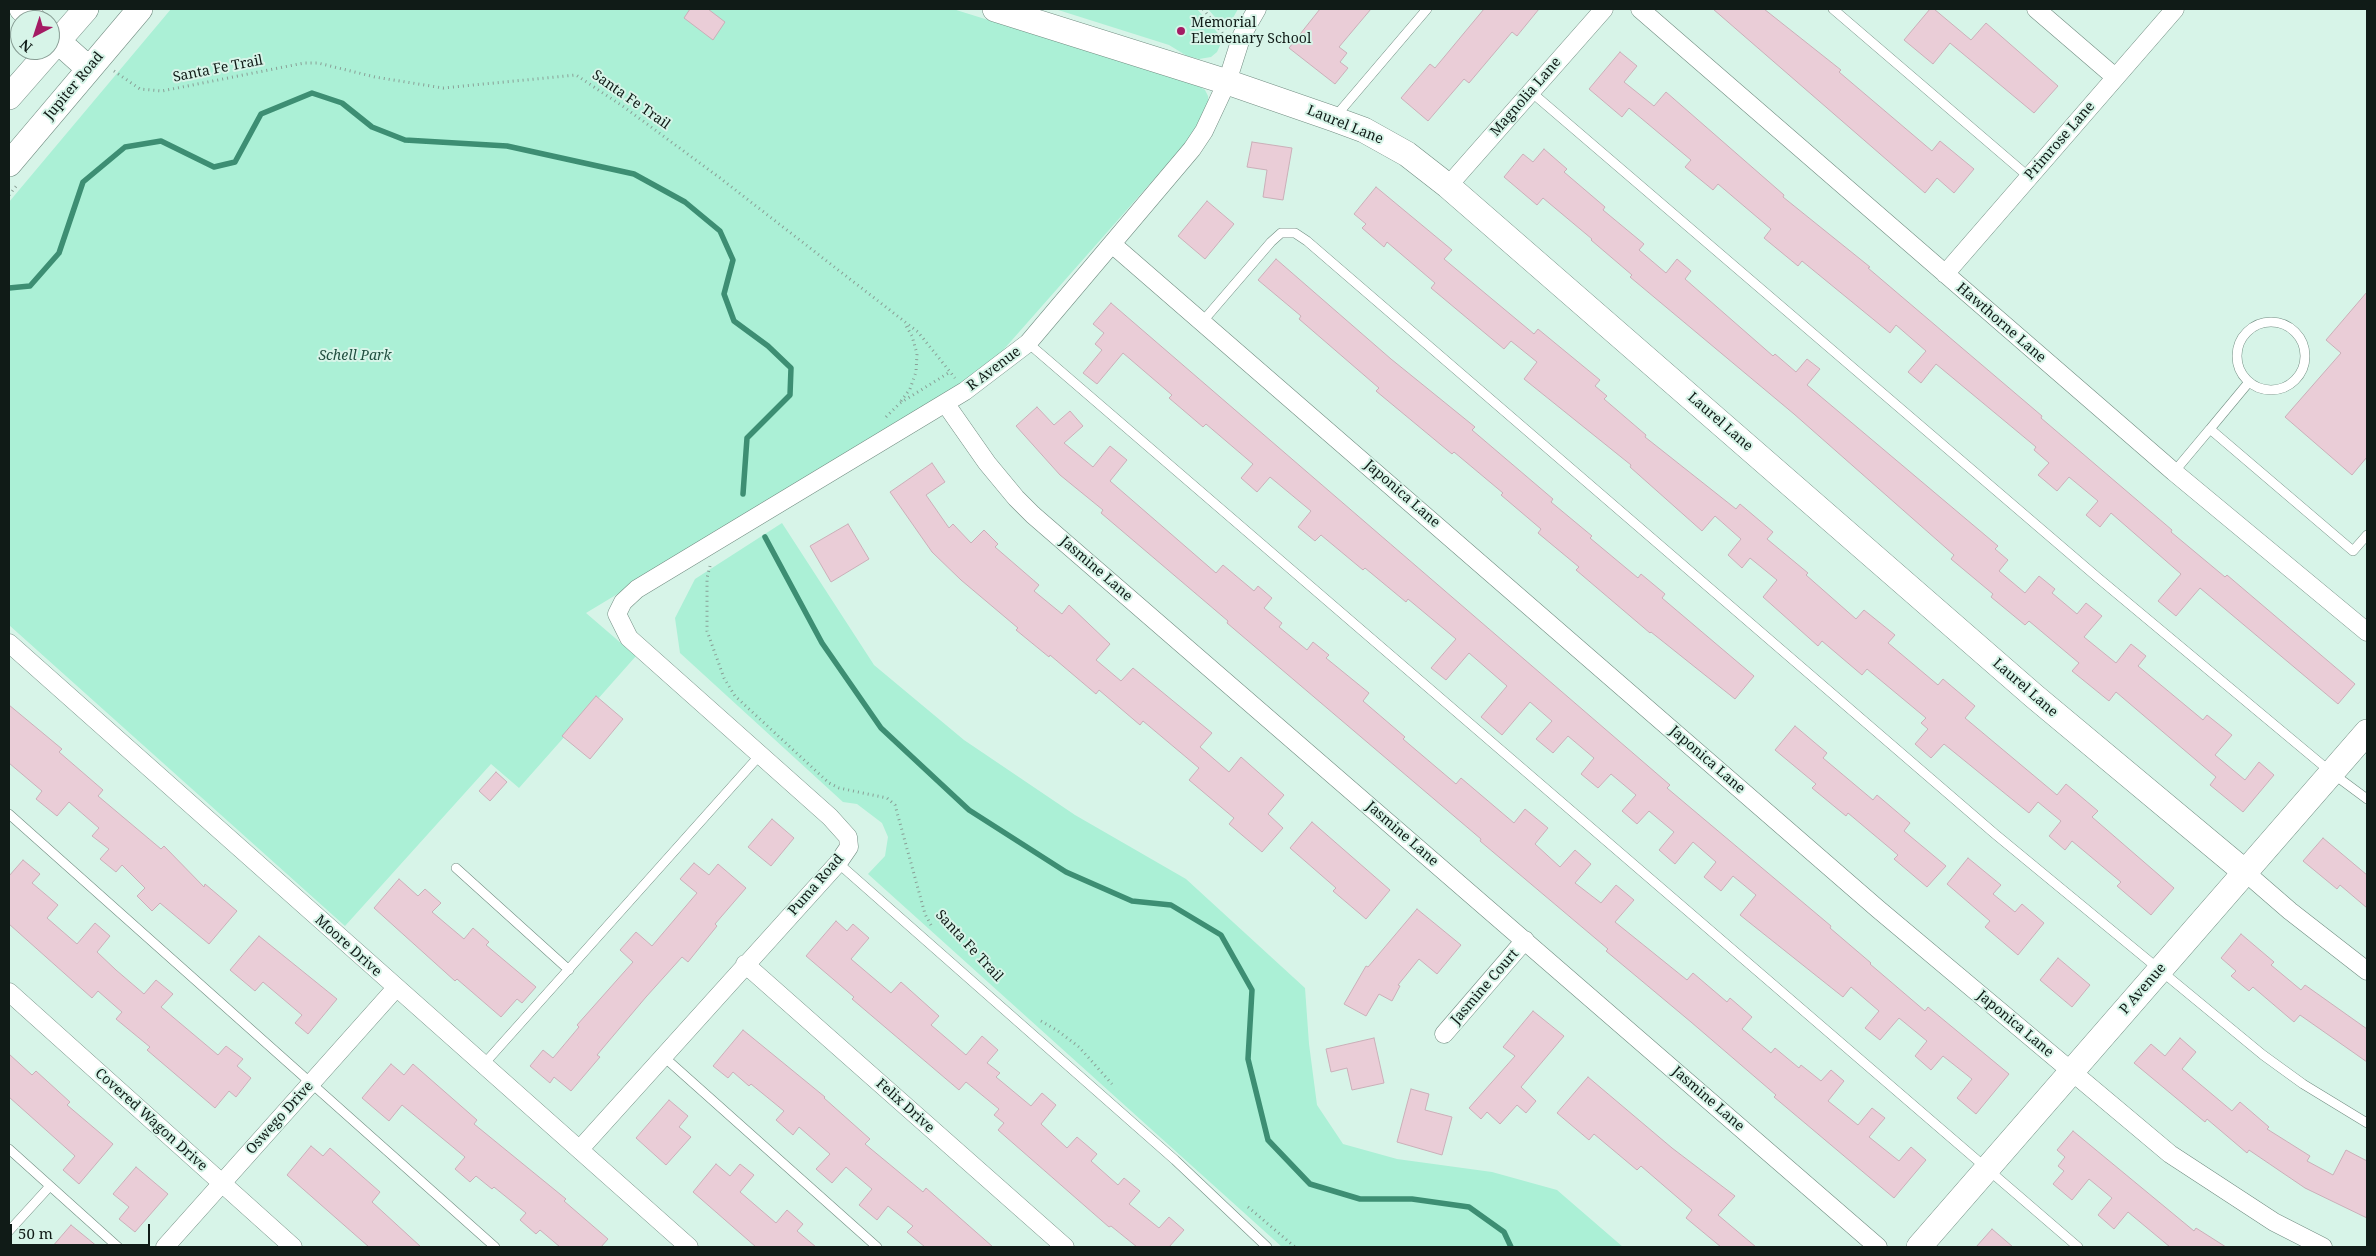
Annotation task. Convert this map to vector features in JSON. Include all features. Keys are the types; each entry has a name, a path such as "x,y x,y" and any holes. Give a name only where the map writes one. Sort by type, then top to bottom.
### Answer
{"street":[{"path":"60,33 86,9"},
{"name":"Jupiter Road","path":"9,164 101,70 140,9"},
{"name":"Laurel Lane","path":"996,9 1227,82 1334,119 1386,141 1408,154 1448,186 2027,689 2290,911 2367,971"},
{"name":"R Avenue","path":"617,614 623,602 637,589 965,391 1028,343 1192,149 1204,131 1227,82 1242,35 1257,9"},
{"name":"Magnolia Lane","path":"1448,186 1604,9"},
{"name":"Hawthorne Lane","path":"1640,9 2174,472 2367,632"},
{"path":"2036,9 2115,77"},
{"name":"Primrose Lane","path":"1945,274 2175,9"},
{"path":"60,42 101,70"},
{"path":"9,97 37,60"},
{"name":"Japonica Lane","path":"1112,244 1203,321 1878,909 2170,1154 2274,1222 2323,1247"},
{"name":"Jasmine Lane","path":"945,403 987,463 1033,515 1878,1247"},
{"name":"Puma Road","path":"580,1149 838,863 849,847 848,837 844,830 629,638 617,614"},
{"name":"Moore Drive","path":"9,643 689,1247"},
{"name":"P Avenue","path":"1919,1247 2367,732"},
{"name":"Jasmine Court","path":"1444,1034 1525,940"},
{"name":"Felix Drive","path":"746,964 1065,1247"},
{"name":"Oswego Drive","path":"165,1247 396,988"},
{"name":"Covered Wagon Drive","path":"9,992 293,1247"}],"lane":[{"path":"1334,119 1427,9"},
{"path":"1833,9 2029,177"},
{"path":"1530,91 2097,577 2332,773 2367,799"},
{"path":"1203,321 1271,242 1281,233 1295,233 1307,241 1988,827 2263,1055 2303,1084 2367,1123"},
{"path":"2265,322 2282,324 2296,333 2302,342 2305,353 2302,370 2292,383 2282,388 2270,390 2249,382 2238,364 2237,352 2246,333 2265,322"},
{"path":"1028,343 2078,1247"},
{"path":"2174,472 2249,382"},
{"path":"2210,429 2353,551 2367,535"},
{"path":"484,1064 760,755"},
{"path":"9,814 495,1247"},
{"path":"838,863 1175,1160 1267,1247"},
{"path":"456,868 569,970"},
{"path":"664,1057 877,1247"},
{"path":"9,1149 118,1247"},
{"path":"9,1231 50,1186"}],"path":[{"path":"1203,9 1225,36"},
{"name":"Santa Fe Trail","path":"101,70 140,89 162,91 304,63 325,65 374,77 444,88 576,75 624,107 720,178 918,332 965,391"},
{"path":"900,403 910,389 916,372 917,354 912,336 903,320"},
{"name":"Santa Fe Trail","path":"714,562 710,565 707,578 707,631 724,678 735,696 829,783 839,788 887,798 895,805 925,914 937,931"},
{"path":"1035,1018 1058,1031 1079,1047 1117,1090"},
{"path":"1245,1205 1295,1247"}],"green space":[{"name":"Schell Park","path":"171,9 953,9 1197,85 1205,90 1208,96 1208,105 1196,130 1184,145 990,365 955,390 586,613 636,656 519,788 491,764 345,926 9,625 9,202"},
{"name":"Memorial Elemenary School","path":"1055,9 1197,9 1223,39 1217,52 1211,57 1199,59 1187,56 1169,45"},
{"path":"1208,9 1238,9 1226,30"},
{"path":"782,523 874,665 964,740 1075,815 1186,879 1305,988 1309,1044 1317,1105 1343,1144 1397,1159 1492,1172 1557,1190 1623,1247 1282,1247 868,874 885,856 888,837 882,823 857,804 843,802 680,653 675,618 695,579"}],"building":[{"path":"690,9 708,9 725,22 713,40 684,18"},
{"path":"1320,9 1371,9 1339,47 1347,53 1340,62 1348,68 1335,84 1289,48"},
{"path":"1484,9 1539,9 1517,36 1512,32 1469,83 1464,79 1428,121 1401,98 1430,64 1435,68"},
{"path":"1713,9 1764,9 1841,70 1839,72 1932,151 1940,141 1974,169 1954,193 1937,178 1925,193"},
{"path":"1930,9 1934,9 1971,40 1986,23 2058,86 2034,113 1950,43 1933,64 1904,40"},
{"path":"1620,52 1637,66 1624,82 1654,106 1666,92 1784,195 1783,197 1870,267 1868,268 2042,416 2041,418 2172,530 2171,532 2225,577 2227,575 2355,684 2338,704 2200,588 2176,616 2158,601 2181,574 2111,513 2100,527 2086,515 2098,501 2069,477 2057,491 2038,475 2049,463 2034,450 2036,447 1936,364 1921,383 1908,372 1926,351 1896,325 1890,333 1802,261 1798,266 1764,238 1771,229 1718,184 1713,190 1685,167 1691,160 1629,108 1622,117 1589,89"},
{"path":"1252,142 1292,148 1283,200 1263,197 1267,170 1247,167"},
{"path":"1544,149 1567,169 1564,172 1605,207 1603,210 1644,244 1639,250 1666,273 1677,259 1691,271 1685,279 1773,356 1775,354 1796,372 1807,359 1820,369 1807,385 1998,546 1995,549 2008,560 1999,571 2025,593 2039,576 2055,589 2052,593 2077,614 2086,603 2102,616 2084,637 2116,663 2131,644 2146,656 2138,666 2203,720 2207,715 2232,735 2215,755 2245,780 2259,762 2274,775 2243,812 2210,785 2216,777 2116,692 2109,701 2072,671 2079,663 2029,621 2025,625 1991,597 1993,594 1951,559 1954,555 1794,414 1630,277 1632,275 1592,239 1543,198 1537,205 1504,177 1523,154 1533,162"},
{"path":"1376,187 1452,250 1444,259 1534,334 1538,329 1600,380 1595,386 1607,396 1604,399 1646,435 1645,437 1736,509 1740,504 1773,532 1767,539 1808,573 1806,575 1856,619 1864,610 1895,635 1888,643 1938,685 1943,679 1975,706 1965,718 2057,795 2066,784 2098,811 2092,817 2174,888 2151,915 2117,886 2121,882 2072,841 2065,850 2049,836 2061,821 2038,802 2029,813 1944,744 1931,758 1915,744 1928,729 1921,723 1926,718 1867,669 1862,675 1822,641 1818,646 1763,597 1777,580 1750,558 1742,568 1728,555 1741,539 1715,516 1702,531 1630,467 1631,465 1524,379 1537,362 1511,341 1504,349 1431,288 1435,283 1387,242 1384,247 1362,228 1366,224 1354,214"},
{"path":"1207,201 1234,224 1205,259 1178,236"},
{"path":"1276,259 1391,359 1475,427 1472,430 1553,499 1551,502 1592,536 1590,538 1638,578 1641,574 1665,594 1662,598 1754,676 1735,699 1650,633 1576,570 1579,567 1538,533 1541,529 1501,495 1503,493 1454,452 1452,454 1376,391 1379,388 1299,319 1301,316 1258,280"},
{"path":"2367,292 2367,457 2352,475 2285,417 2341,353 2326,340"},
{"path":"1111,303 1670,785 1667,788 1831,926 1830,928 1870,964 1925,1011 1928,1007 2009,1074 1976,1114 1957,1098 1972,1079 1943,1056 1931,1070 1915,1056 1927,1041 1899,1018 1880,1040 1865,1028 1879,1011 1851,987 1843,997 1740,915 1756,895 1733,876 1721,891 1704,877 1716,862 1693,842 1675,864 1659,850 1674,832 1649,811 1637,824 1622,811 1636,795 1611,774 1598,788 1581,774 1594,758 1568,736 1553,753 1536,739 1552,721 1530,702 1502,735 1481,717 1507,686 1469,653 1446,680 1431,668 1456,639 1408,599 1406,602 1321,535 1315,541 1298,527 1311,511 1270,477 1257,492 1241,478 1253,464 1206,424 1203,427 1169,398 1172,395 1123,353 1097,384 1083,373 1102,350 1095,344 1104,333 1093,324"},
{"path":"1037,407 1054,425 1070,411 1083,426 1064,443 1093,467 1110,446 1127,460 1110,481 1216,573 1223,565 1254,591 1258,586 1272,598 1264,608 1282,623 1279,627 1307,650 1313,642 1329,655 1326,658 1369,693 1363,701 1405,737 1403,739 1456,784 1461,778 1514,823 1525,809 1548,828 1535,844 1560,867 1575,850 1591,864 1575,883 1601,903 1616,885 1634,900 1615,922 1687,980 1693,973 1727,1002 1730,998 1752,1017 1742,1029 1771,1053 1775,1048 1799,1068 1801,1065 1821,1081 1831,1070 1844,1081 1828,1101 1858,1125 1872,1108 1885,1118 1869,1137 1899,1161 1911,1147 1926,1160 1894,1198 1774,1097 1776,1095 1606,951 1608,949 1480,841 1481,839 1101,513 1103,510 1060,475 1016,426"},
{"path":"932,463 945,482 926,495 949,528 953,524 971,543 984,530 998,544 995,547 1039,585 1034,591 1062,614 1069,605 1110,644 1096,660 1121,681 1133,668 1212,733 1200,747 1229,772 1241,757 1284,795 1268,814 1283,828 1262,852 1229,824 1234,818 1189,780 1199,768 1143,721 1140,725 1099,690 1096,694 1050,655 1049,657 1016,630 1018,628 961,580 932,552 890,492"},
{"path":"848,524 869,559 831,582 810,546"},
{"path":"596,696 623,719 590,759 562,736"},
{"path":"9,705 62,749 59,752 103,790 98,796 161,849 164,846 204,887 205,884 237,911 209,944 160,903 152,911 137,896 145,888 122,865 116,872 100,859 109,849 92,836 99,828 69,802 57,816 36,799 42,791 9,763"},
{"path":"1795,726 1827,753 1823,758 1873,800 1877,795 1910,823 1904,831 1946,866 1927,887 1894,859 1898,855 1848,813 1846,816 1812,788 1816,784 1775,750"},
{"path":"496,772 507,782 490,801 479,791"},
{"path":"772,819 794,838 771,866 748,847"},
{"path":"1312,822 1390,890 1366,919 1333,891 1336,888 1290,848"},
{"path":"2323,838 2367,875 2367,908 2340,885 2337,889 2303,861"},
{"path":"1968,858 2001,885 1993,894 2015,912 2022,904 2044,923 2018,955 1985,927 1990,921 1947,884"},
{"path":"23,860 40,874 32,883 58,905 47,918 77,944 95,923 110,936 97,952 116,970 144,994 156,980 173,994 161,1007 218,1055 226,1046 243,1059 237,1066 251,1078 236,1097 229,1091 215,1108 147,1050 150,1047 116,1019 122,1012 98,991 92,998 9,924 9,876"},
{"path":"694,863 709,875 718,864 746,888 715,924 717,926 688,962 682,957 646,997 597,1055 600,1057 571,1091 554,1077 550,1083 530,1066 543,1050 553,1058 579,1027 577,1025 633,962 620,950 636,932 652,946 697,893 680,879"},
{"path":"399,879 418,896 425,889 441,903 432,912 464,939 473,928 489,942 486,945 536,987 522,1003 517,999 501,1017 457,979 455,981 374,908"},
{"path":"1417,909 1461,945 1437,974 1419,959 1398,985 1400,986 1392,1001 1379,994 1366,1016 1344,1004 1366,966 1368,967"},
{"path":"836,921 847,931 853,924 869,938 851,959 891,993 901,982 939,1016 931,1025 966,1055 982,1036 998,1050 987,1063 1000,1073 996,1077 1031,1106 1042,1093 1056,1105 1041,1124 1067,1148 1077,1137 1097,1154 1091,1161 1118,1185 1124,1178 1140,1191 1129,1204 1159,1228 1169,1217 1184,1230 1169,1247 1137,1247 1111,1226 1109,1227 998,1130 1004,1123 994,1115 999,1109 966,1082 959,1090 852,999 854,997 806,956"},
{"path":"2241,934 2274,962 2271,965 2301,990 2305,985 2367,1029 2367,1062 2300,1015 2294,1022 2253,987 2249,991 2231,976 2236,971 2221,958"},
{"path":"259,936 337,999 308,1034 295,1023 302,1015 263,982 255,991 230,970"},
{"path":"2058,958 2090,985 2072,1007 2040,980"},
{"path":"1533,1011 1564,1036 1521,1087 1536,1101 1526,1113 1517,1105 1500,1124 1487,1112 1481,1119 1469,1108 1515,1056 1503,1047"},
{"path":"743,1030 825,1097 870,1139 865,1144 923,1192 926,1188 993,1247 925,1247 907,1232 913,1226 888,1206 877,1220 859,1205 872,1189 846,1167 832,1183 816,1169 830,1154 799,1127 793,1135 776,1120 784,1111 751,1084 749,1086 733,1072 728,1078 713,1066"},
{"path":"1374,1038 1384,1083 1352,1090 1347,1068 1331,1072 1326,1049"},
{"path":"2180,1038 2196,1052 2182,1069 2232,1111 2240,1102 2269,1127 2267,1129 2310,1156 2307,1161 2333,1175 2346,1150 2367,1161 2367,1218 2305,1188 2249,1150 2247,1153 2207,1119 2205,1122 2134,1063 2151,1044 2165,1056"},
{"path":"9,1054 32,1075 36,1071 70,1102 67,1105 113,1144 79,1184 63,1170 75,1156 9,1097"},
{"path":"391,1064 404,1075 413,1064 477,1120 474,1124 566,1199 564,1201 608,1239 601,1247 560,1247 540,1230 536,1234 520,1220 526,1213 494,1187 492,1189 476,1176 470,1182 455,1169 465,1157 402,1105 389,1121 362,1098"},
{"path":"1588,1077 1672,1148 1735,1196 1718,1215 1756,1247 1721,1247 1686,1218 1692,1210 1641,1166 1637,1170 1594,1134 1589,1140 1557,1113"},
{"path":"1411,1089 1429,1094 1425,1110 1452,1117 1442,1155 1397,1142"},
{"path":"669,1100 688,1116 679,1127 691,1137 666,1165 636,1138"},
{"path":"2073,1131 2194,1231 2196,1228 2226,1247 2170,1247 2128,1212 2114,1229 2098,1215 2112,1198 2089,1179 2072,1200 2053,1184 2064,1171 2058,1166 2065,1157 2057,1150"},
{"path":"311,1146 323,1156 330,1148 380,1192 372,1202 421,1247 369,1247 287,1175"},
{"path":"716,1164 730,1176 740,1164 754,1175 740,1192 776,1223 787,1210 803,1224 797,1231 816,1247 756,1247 693,1192"},
{"path":"136,1167 168,1194 135,1232 119,1219 129,1207 113,1194"},
{"path":"71,1225 98,1247 52,1247"},
{"path":"1992,1229 2013,1247 1976,1247"}],"waterway":[{"path":"9,288 30,286 59,253 83,182 125,147 161,141 214,167 235,162 261,114 312,93 342,103 372,127 405,140 507,146 634,174 685,202 720,231 733,260 724,294 734,321 768,346 791,368 790,395 747,438 743,494"},
{"path":"765,537 822,643 881,728 969,810 1066,872 1132,901 1171,905 1221,935 1252,990 1248,1059 1268,1140 1310,1184 1360,1199 1412,1199 1469,1207 1504,1232 1511,1247"}],"place":[{"name":"Memorial Elemenary School","path":"1181,31"}]}
